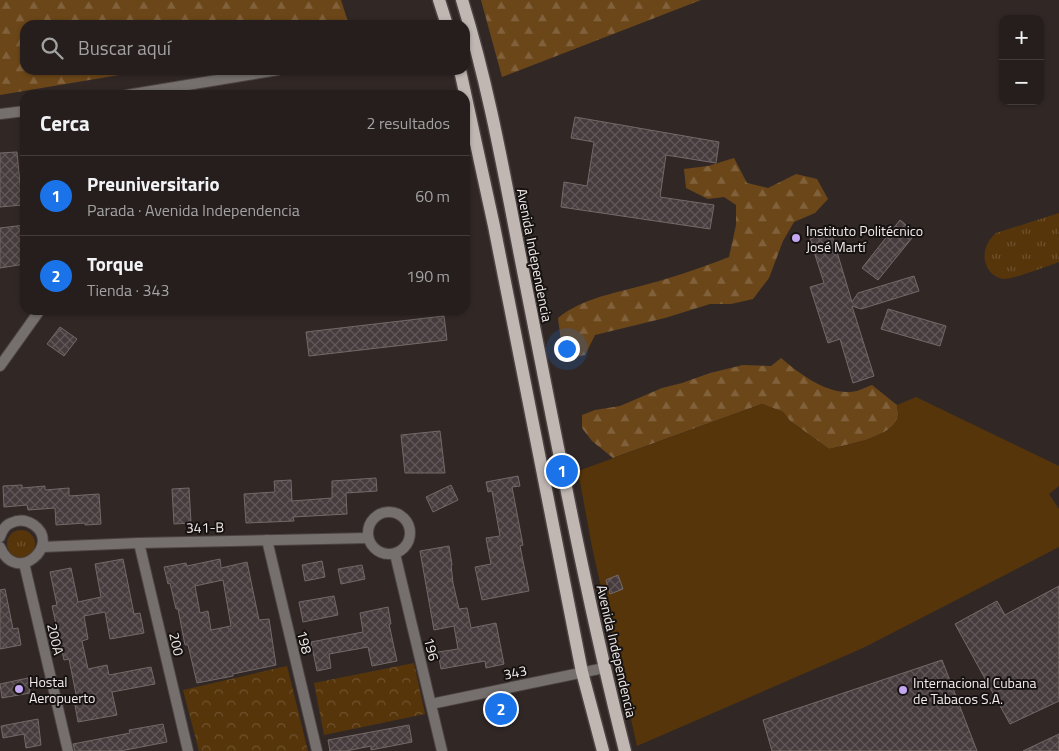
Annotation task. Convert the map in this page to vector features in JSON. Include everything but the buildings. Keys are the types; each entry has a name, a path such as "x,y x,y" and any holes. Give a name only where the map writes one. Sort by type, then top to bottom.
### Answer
{"main road":[{"path":"439,0 445,20"},
{"name":"Avenida Independencia","path":"462,0 466,20"},
{"name":"Avenida Independencia","path":"470,39 492,116 562,471 604,668 624,751"},
{"path":"461,75 464,90"},
{"path":"470,116 494,226 582,672 602,751"}],"street":[{"path":"157,90 248,75"},
{"path":"0,114 20,112"},
{"path":"0,366 36,315"},
{"path":"386,512 400,515 405,520 410,532 406,546 395,554 388,555 375,550 368,538 368,531 374,518 386,512"},
{"path":"0,538 5,527 11,523 25,521 37,527 42,540 42,547 34,559 24,563 13,562 7,558 0,547"},
{"name":"341-B","path":"42,547 368,538"},
{"name":"198","path":"266,540 317,751"},
{"name":"200","path":"139,543 188,751"},
{"name":"196","path":"395,554 442,751"},
{"name":"200A","path":"24,563 68,751"},
{"name":"343","path":"431,704 604,668"}],"green space":[{"path":"0,0 341,0 347,20 20,20 20,75 119,75 20,90 20,92 0,95"},
{"path":"481,0 701,0 502,77"},
{"path":"734,158 747,183 768,188 796,174 817,179 828,199 815,213 794,222 783,241 769,278 753,299 731,304 710,304 665,318 595,335 585,355 575,357 566,355 561,341 558,318 566,312 594,299 670,278 729,257 736,225 736,205 724,197 708,199 686,188 684,169 708,166"},
{"path":"1059,213 1059,262 1007,279 996,277 991,273 986,264 985,249 996,233"},
{"path":"781,358 826,388 847,392 857,391 872,385 897,405 898,415 895,423 879,435 869,439 829,449 790,421 783,412 762,404 613,458 592,441 582,428 582,415 595,410 620,406 662,388 710,373 743,365 771,366"},
{"path":"916,397 1059,466 1059,486 1049,494 1059,509 1059,547 863,648 637,746 592,547 578,471 762,404 783,412 790,421 829,449 879,435 895,423 898,416 897,405"},
{"path":"21,530 31,534 35,544 31,554 21,558 11,554 7,544 11,534"},
{"path":"414,663 425,714 324,735 314,683"},
{"path":"287,666 308,751 199,751 183,690"}],"place":[{"name":"Instituto Politécnico José Martí","path":"796,238"},
{"name":"Preuniversitario","path":"562,471"},
{"name":"Hostal Aeropuerto","path":"19,689"},
{"name":"Internacional Cubana de Tabacos S.A.","path":"903,690"},
{"name":"Torque","path":"501,709"}]}
